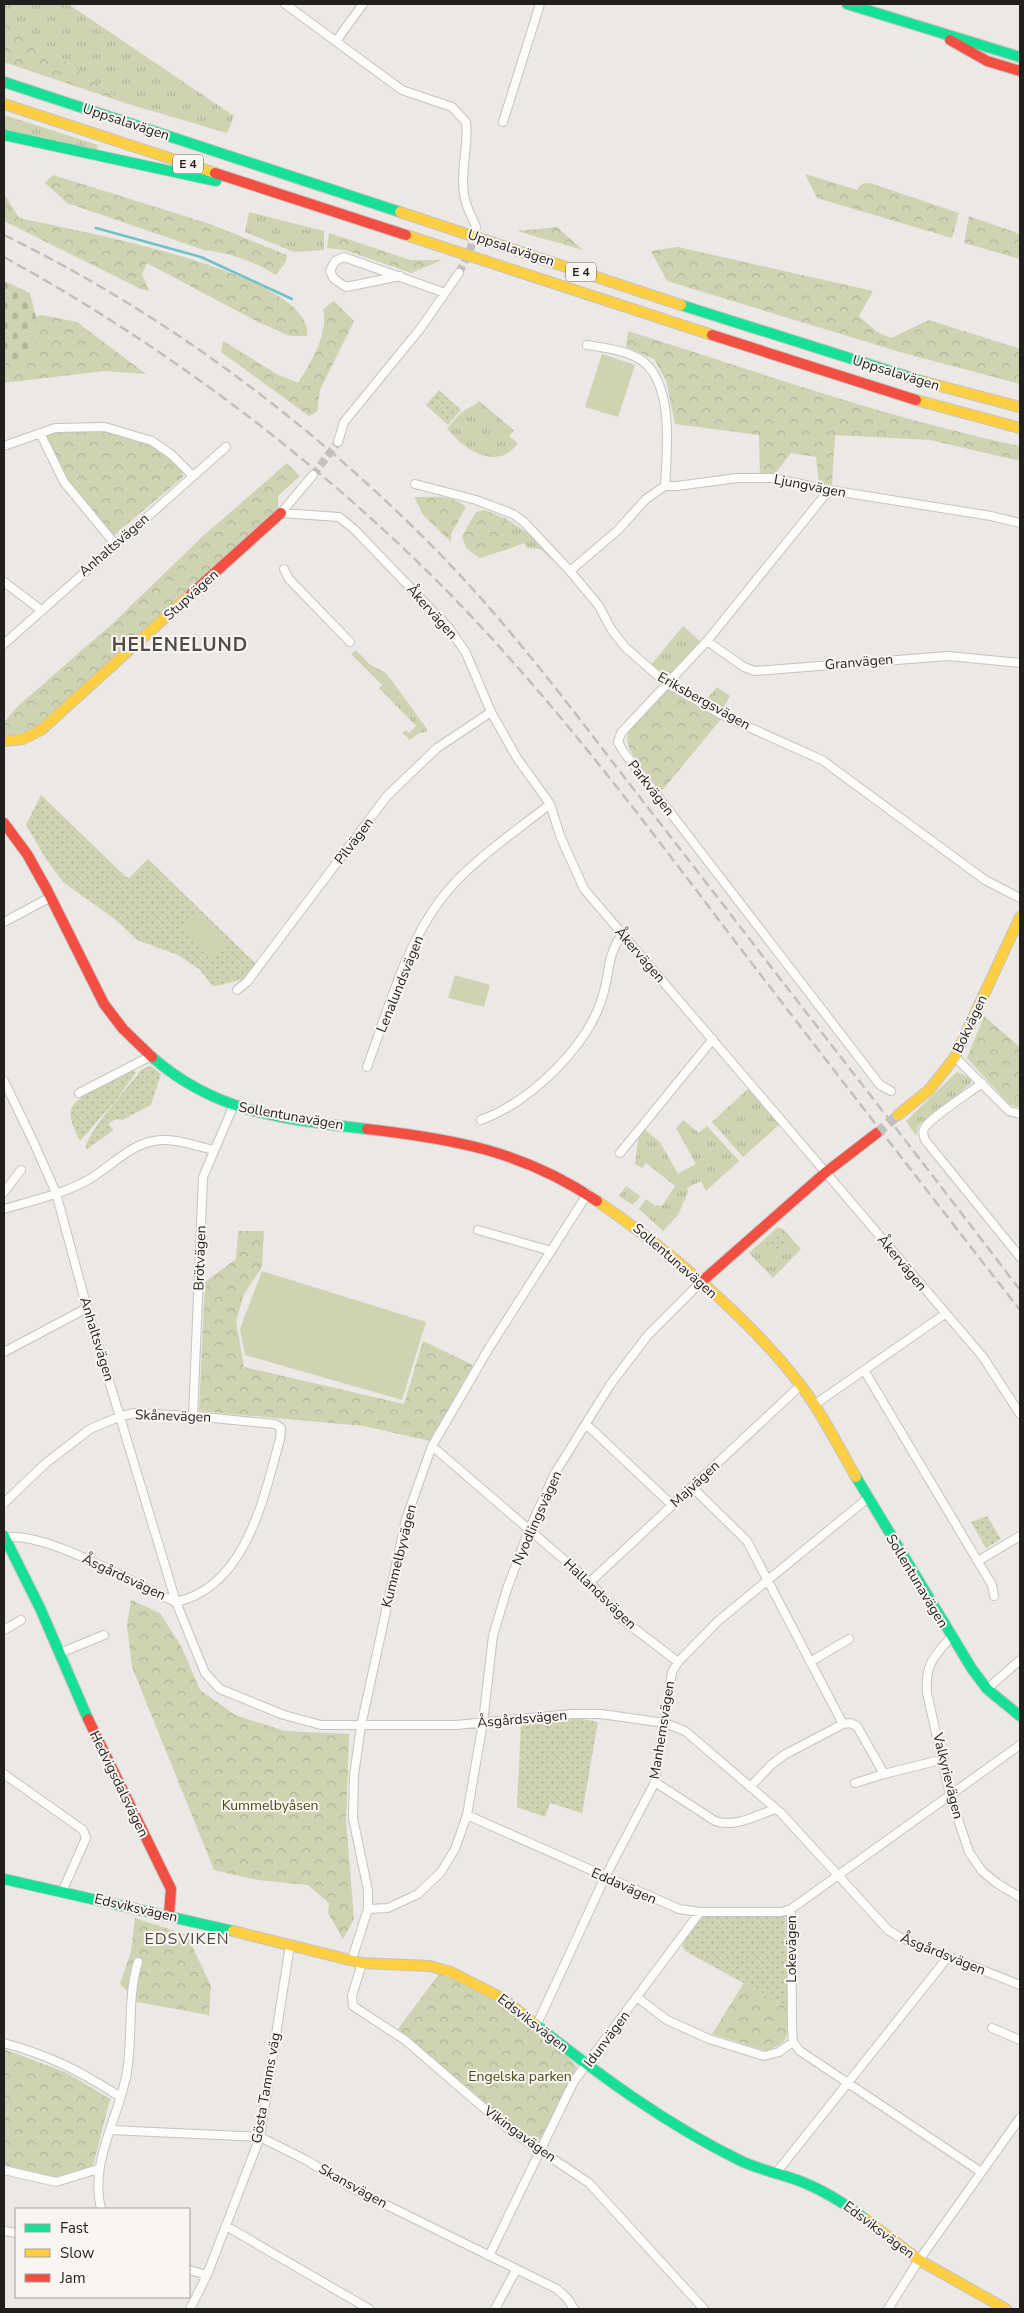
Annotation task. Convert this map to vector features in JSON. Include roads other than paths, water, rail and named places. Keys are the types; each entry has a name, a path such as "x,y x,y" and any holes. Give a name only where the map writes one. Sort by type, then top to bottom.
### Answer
{"main road":[{"path":"847,4 938,34 1020,57"},
{"path":"938,34 987,61 1020,71"},
{"name":"Uppsalavägen","path":"4,81 813,348 916,380 1020,407"},
{"name":"Uppsalavägen","path":"4,104 796,363 934,406 1020,428"},
{"path":"4,135 286,196"},
{"name":"Stupvägen","path":"4,741 26,738 41,730 281,513"},
{"name":"Sollentunavägen","path":"4,823 23,847 51,897 103,1003 149,1057 207,1096 233,1107 271,1115 473,1144 512,1156 588,1193 636,1228 700,1282 766,1343 801,1385 951,1637 987,1689 1020,1716"},
{"name":"Bokvägen","path":"898,1115 929,1090 955,1057 1020,917"},
{"path":"825,1173 876,1133"},
{"name":"Nyodlingsvägen","path":"700,1282 825,1173"},
{"name":"Hedvigsdalsvägen","path":"4,1537 60,1653 90,1723 170,1889 169,1915"},
{"name":"Edsviksvägen","path":"4,1879 169,1915 357,1961 430,1966 451,1972 502,1998 588,2066 672,2123 741,2161 798,2180 838,2200 919,2260 1006,2309"}],"street":[{"path":"285,4 402,90 452,107 466,122 468,139 462,176 464,196 476,228"},
{"path":"336,41 363,4"},
{"path":"503,122 540,4"},
{"path":"400,276 346,286 334,279 330,271 335,261 344,257 400,276 445,293"},
{"path":"338,442 344,422 420,329 458,273"},
{"path":"570,571 618,530 646,499 665,486 668,444 664,403 659,382 648,365 631,355 587,345"},
{"path":"4,446 55,428 106,427 128,432 152,441 172,455 193,476"},
{"path":"40,433 64,482 115,544"},
{"name":"Anhaltsvägen","path":"4,644 40,610 226,447"},
{"path":"281,513 313,475"},
{"name":"Ljungvägen","path":"665,486 738,478 772,478 829,490 991,516 1020,524"},
{"name":"Eriksbergsvägen","path":"415,484 476,500 513,514 524,522 570,571 599,606 625,647 666,683 724,716 822,760 985,880 1020,898"},
{"name":"Parkvägen","path":"829,490 707,641 620,733 618,742 622,751 880,1085 891,1091"},
{"name":"Åkervägen","path":"281,513 339,517 354,529 449,628 466,653 491,712 517,758 550,804 561,838 584,889 983,1357 1020,1414"},
{"path":"284,569 289,579 350,642"},
{"path":"4,582 40,610"},
{"name":"Granvägen","path":"707,641 744,668 755,671 948,656 1020,663"},
{"name":"Pilvägen","path":"237,990 247,982 387,796 437,748 491,712"},
{"name":"Lenalundsvägen","path":"367,1067 400,977 422,928 441,899 464,875 550,804"},
{"path":"4,922 51,897"},
{"path":"481,1120 492,1116 545,1080 588,1030 603,997 613,947 622,934"},
{"path":"620,1153 713,1039"},
{"path":"79,1093 149,1057"},
{"path":"955,1057 1009,1111 1020,1114"},
{"name":"Anhaltsvägen","path":"4,1082 56,1193 86,1308 121,1416 176,1602"},
{"path":"982,1083 932,1120 924,1127 923,1133 925,1140 1020,1257"},
{"name":"Brötvägen","path":"193,1416 203,1177 233,1107"},
{"path":"4,1209 56,1193 87,1180 137,1146 152,1141 166,1140 214,1150"},
{"path":"4,1192 21,1170"},
{"name":"Kummelbyvägen","path":"357,1961 368,1909 368,1890 353,1818 354,1776 361,1726 406,1519 432,1446 489,1348 588,1193"},
{"path":"478,1230 551,1251"},
{"name":"Nyodlingsvägen","path":"368,1909 388,1908 418,1894 441,1872 455,1849 467,1815 483,1722 493,1636 507,1589 529,1530 555,1473 610,1384 648,1335 700,1282"},
{"path":"4,1352 86,1308"},
{"path":"814,1405 946,1314"},
{"path":"864,1370 992,1585 994,1596"},
{"name":"Majvägen","path":"590,1582 801,1385"},
{"name":"Skånevägen","path":"4,1503 46,1464 90,1429 121,1416 135,1413 193,1416 276,1424 281,1428 280,1439 267,1486 254,1524 241,1550 228,1568 211,1584 188,1599 176,1602"},
{"path":"586,1424 672,1505"},
{"name":"Hallandsvägen","path":"432,1446 590,1582 622,1620 678,1662"},
{"path":"692,1487 746,1541 843,1724"},
{"name":"Manhemsvägen","path":"537,2024 605,1877 655,1782 672,1672 678,1662 718,1621 868,1498"},
{"name":"Åsgårdsvägen","path":"4,1537 16,1536 79,1555 176,1602 205,1674 220,1689 284,1715 321,1725 361,1726 456,1725 572,1714 601,1714 665,1724 685,1731 775,1809 888,1930 901,1938 1020,1985"},
{"path":"978,1561 1020,1536"},
{"path":"4,1630 20,1620"},
{"path":"60,1653 104,1635"},
{"name":"Valkyrievägen","path":"951,1637 932,1658 927,1669 927,1693 944,1759 950,1795 969,1852 975,1863 998,1884 1020,1897"},
{"path":"810,1662 849,1639"},
{"path":"987,1689 1020,1660"},
{"path":"750,1788 771,1765 784,1755 843,1724 850,1723 857,1726 884,1774"},
{"name":"Lokevägen","path":"793,2042 791,1909 1020,1745"},
{"path":"855,1783 944,1759"},
{"path":"4,1774 83,1830 86,1838 62,1892"},
{"path":"655,1782 715,1821 724,1824 733,1824 775,1809"},
{"name":"Eddavägen","path":"467,1815 679,1909 700,1912 781,1912 791,1909"},
{"name":"Idunvägen","path":"489,2256 574,2082 588,2066 700,1912"},
{"name":"Gösta Tamms väg","path":"190,2309 207,2275 260,2137 290,1945"},
{"path":"776,2173 948,1957"},
{"name":"Vikingavägen","path":"357,1961 352,1996 353,2006 405,2040 507,2128 589,2183 704,2309"},
{"path":"101,2208 98,2198 98,2169 126,2073 133,1978 138,1962"},
{"path":"638,1998 666,2020 710,2039 764,2056 779,2052 793,2042 800,2051 847,2084 981,2172"},
{"path":"992,2028 1020,2040"},
{"path":"4,2043 39,2053 78,2070 119,2096"},
{"path":"888,2309 919,2260 1020,2118"},
{"name":"Skansvägen","path":"110,2130 260,2137 306,2160 354,2189 556,2289 567,2298 574,2309"},
{"path":"4,2170 56,2182 98,2169"},
{"path":"226,2226 369,2309"},
{"path":"190,2270 207,2275"},
{"path":"495,2309 516,2270"},
{"path":"195,2300 201,2309"}],"waterway":[{"path":"96,228 201,257 292,299"}],"tunnel":[{"path":"459,273 470,251 474,234"},
{"path":"313,475 338,442"},
{"path":"877,1133 898,1115"}],"railway":[{"path":"4,235 64,266 123,300 235,376 342,461 392,506 440,554 485,603 550,680 1020,1290"},
{"path":"4,257 117,324 226,399 329,481 426,570 468,613 509,657 587,749 1020,1310"}],"district":[{"name":"HELENELUND","path":"180,645"},
{"name":"EDSVIKEN","path":"187,1939"}],"park label":[{"name":"Kummelbyåsen","path":"270,1805"},
{"name":"Engelska parken","path":"520,2076"}]}
